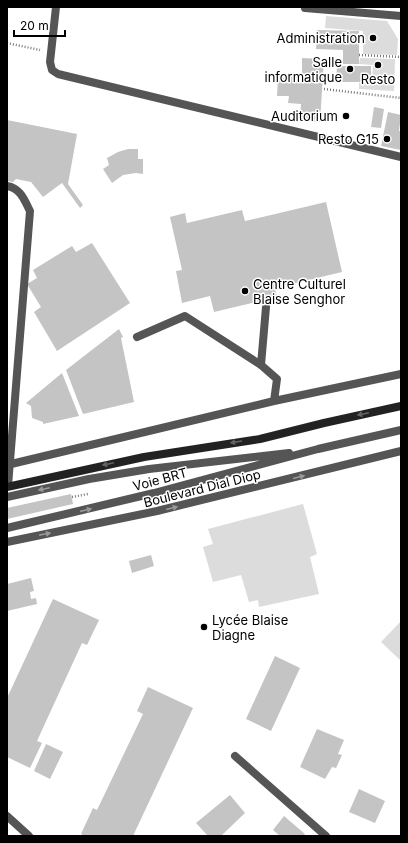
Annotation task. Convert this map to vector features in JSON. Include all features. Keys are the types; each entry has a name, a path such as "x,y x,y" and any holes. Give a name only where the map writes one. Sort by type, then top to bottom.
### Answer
{"main road":[{"path":"8,487 144,457 260,439 401,406"}],"street":[{"path":"56,7 50,62 52,70 58,74 401,157"},
{"path":"305,8 346,9 401,16"},
{"path":"7,186 14,187 24,198 30,210 8,464 8,487"},
{"path":"261,365 266,307"},
{"path":"137,337 185,316 261,365 277,379 274,401"},
{"path":"8,464 274,401 401,374"},
{"name":"Voie BRT","path":"7,528 154,494 318,449 401,430"},
{"name":"Voie BRT","path":"7,497 90,479 149,469 318,449"},
{"name":"Boulevard Dial Diop","path":"7,542 157,512 401,451"},
{"path":"235,756 326,836"},
{"path":"7,816 29,836"}],"path":[{"path":"7,44 51,53"},
{"path":"359,55 401,56"},
{"path":"324,89 401,98"}],"shaded area":[{"path":"326,16 387,21 398,39 397,55 363,54 363,31 325,28"},
{"path":"360,58 395,59 394,91 359,89 359,83 372,83 373,65 359,64"},
{"path":"303,504 317,554 310,557 319,594 259,607 258,600 249,602 241,575 213,582 203,547 213,544 208,529"},
{"path":"401,621 401,661 381,642"}],"building":[{"path":"317,30 359,31 359,64 343,64 343,50 316,49"},
{"path":"302,58 324,59 320,122 300,121 301,104 288,103 289,96 277,96 278,78 290,79 290,73 302,74"},
{"name":"Salle informatique","path":"337,66 371,66 371,82 336,82"},
{"path":"374,107 384,109 381,128 371,127"},
{"path":"388,112 401,115 399,131 401,131 401,150 381,146"},
{"path":"7,120 77,134 68,184 83,205 80,208 62,183 43,197 31,182 16,179 13,182 7,181"},
{"path":"128,149 138,149 138,159 143,159 143,174 136,173 123,175 112,183 103,169 109,165 107,158"},
{"path":"326,202 342,272 275,288 277,297 214,312 210,296 182,303 176,271 182,270 170,217 185,213 187,223 242,210 245,221"},
{"path":"92,243 130,303 57,351 34,312 41,307 27,284 37,278 33,270 72,246 76,252"},
{"path":"119,329 123,337 121,338 134,402 83,414 66,370"},
{"path":"62,373 79,416 43,424 43,422 32,418 31,406 26,403"},
{"path":"71,494 73,504 7,519 7,508"},
{"path":"151,555 154,566 132,573 129,561"},
{"path":"31,578 34,591 30,592 31,599 36,598 37,604 7,611 7,584"},
{"path":"53,599 99,620 87,645 82,643 37,741 42,743 30,768 7,757 7,698"},
{"path":"275,656 300,668 271,731 246,719"},
{"path":"148,687 193,708 133,836 84,836 81,834 93,808 97,810 143,714 137,711"},
{"path":"317,729 344,740 338,754 342,755 336,768 332,767 325,779 300,767"},
{"path":"46,744 63,752 50,779 34,771"},
{"path":"359,789 385,801 375,823 349,812"},
{"path":"230,795 245,813 221,836 208,836 196,823"},
{"path":"284,816 305,834 303,836 280,836 273,830"}],"place":[{"name":"Administration","path":"373,38"},
{"name":"Resto","path":"378,65"},
{"name":"Salle informatique","path":"350,69"},
{"name":"Auditorium","path":"346,116"},
{"name":"Resto G15","path":"387,139"},
{"name":"Centre Culturel Blaise Senghor","path":"245,291"},
{"name":"Lycée Blaise Diagne","path":"204,627"}]}
